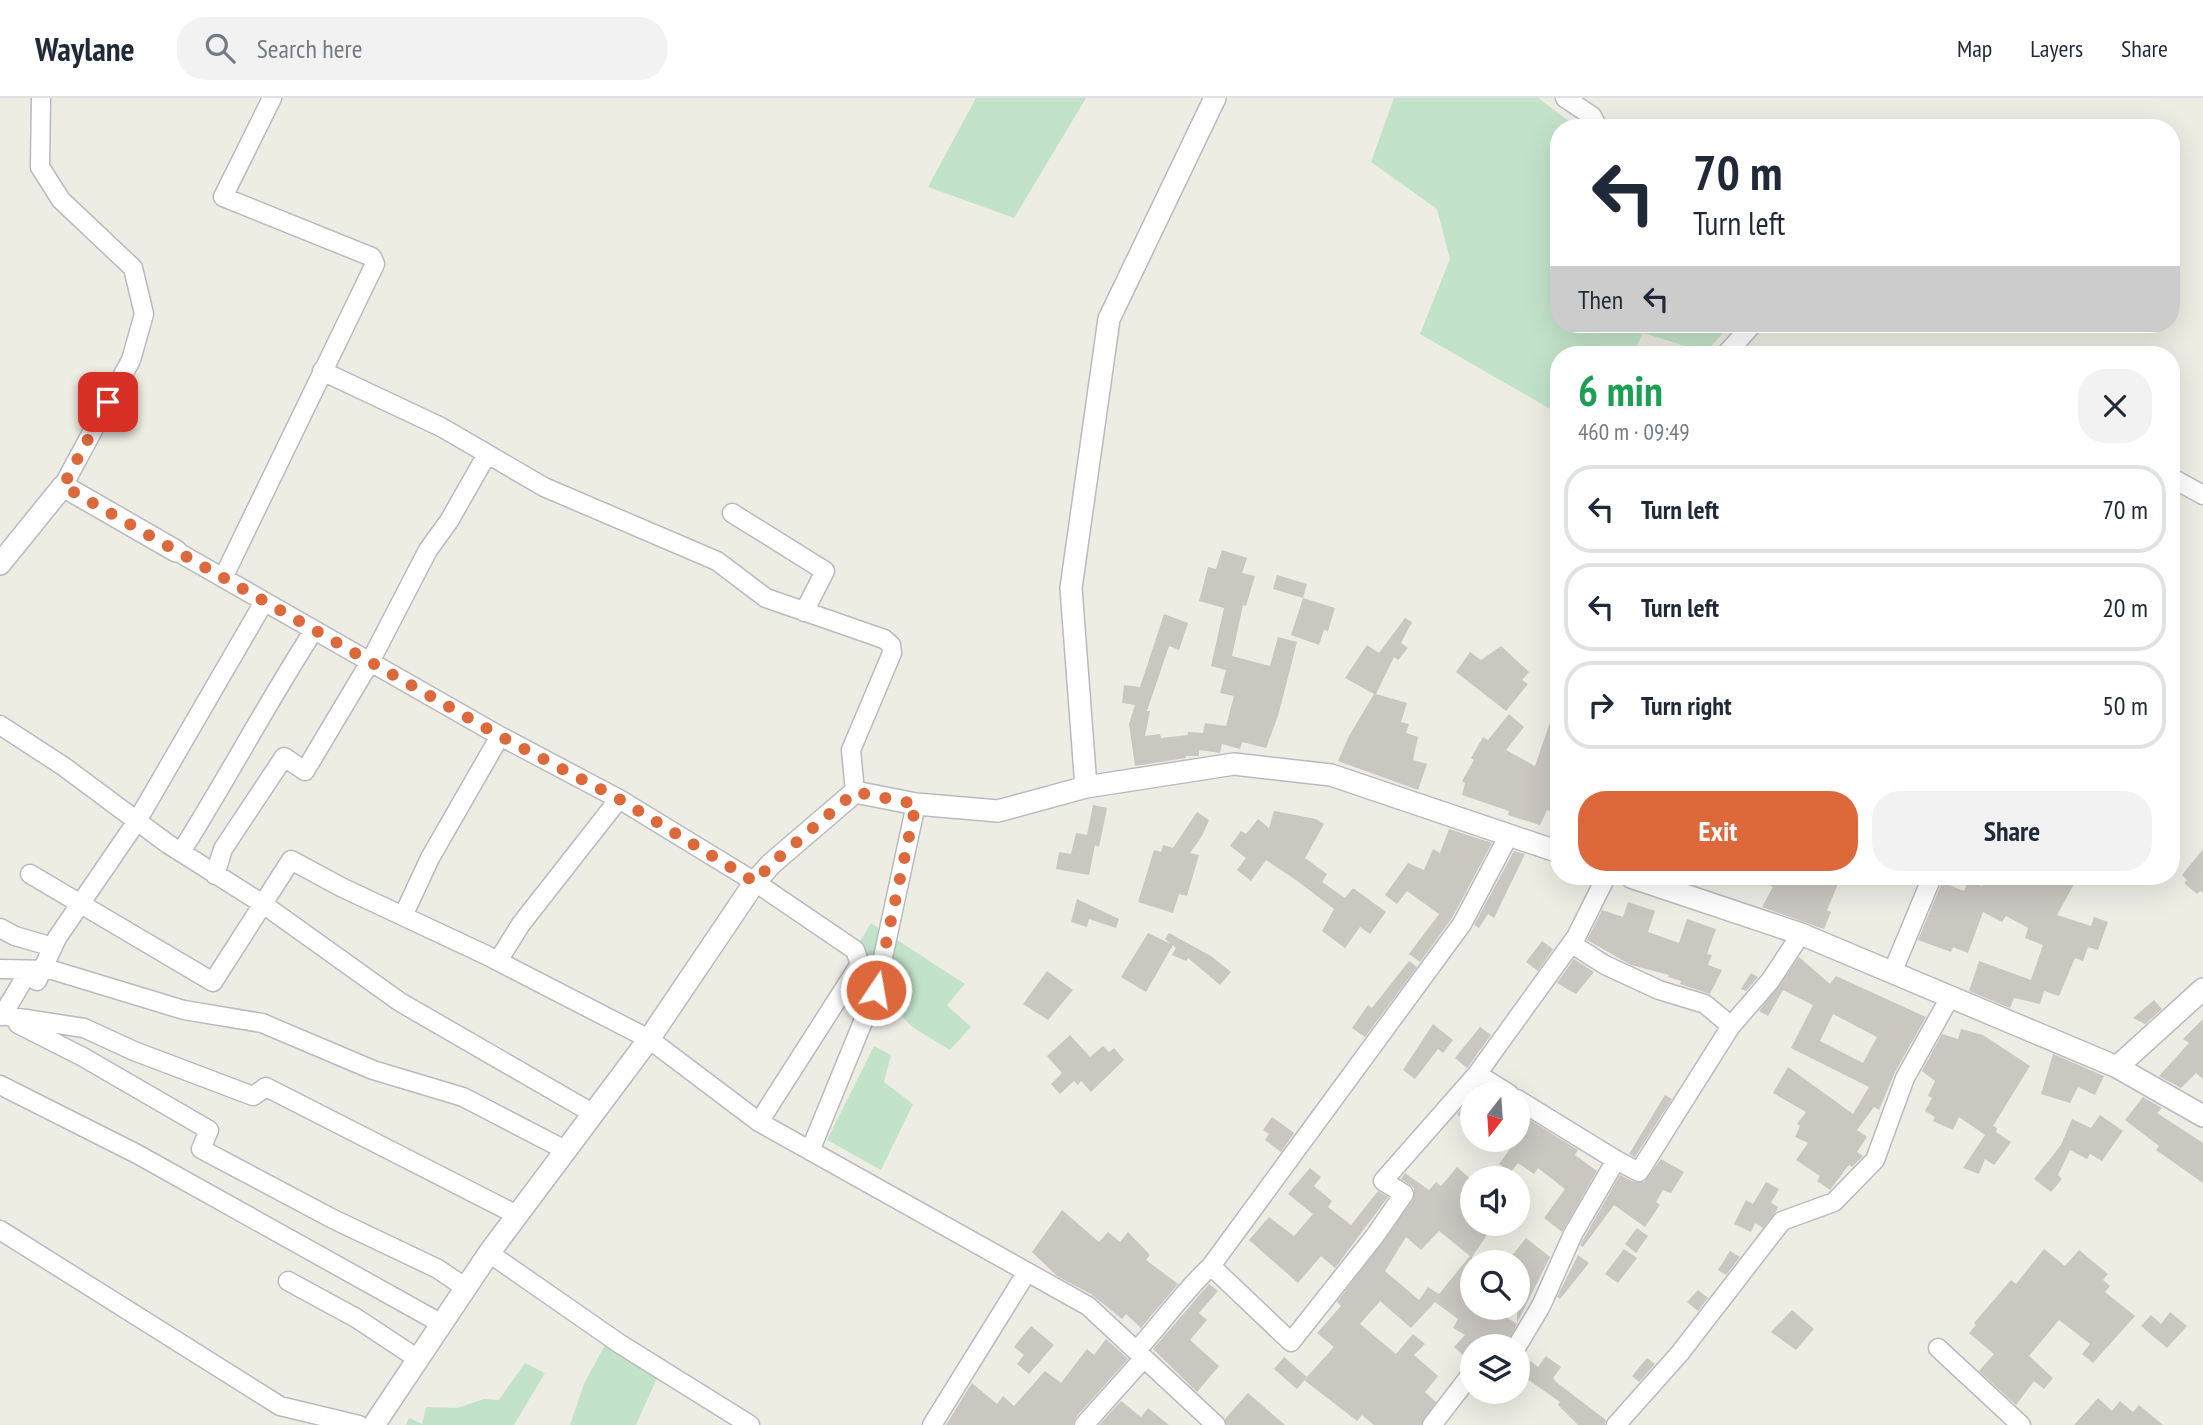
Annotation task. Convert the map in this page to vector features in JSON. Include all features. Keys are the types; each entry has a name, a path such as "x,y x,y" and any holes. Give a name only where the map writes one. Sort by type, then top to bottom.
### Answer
{"street":[{"path":"0,564 63,486 131,359 144,314 133,268 61,200 40,167 41,98"},
{"path":"223,578 375,260 223,197 272,98"},
{"path":"1086,787 1072,588 1109,319 1215,98"},
{"path":"1565,98 1594,119"},
{"path":"1733,346 1746,333"},
{"path":"322,371 441,427 486,456 589,508 718,561 766,597 884,639 891,645 892,653 851,750 855,792"},
{"path":"215,875 223,849 263,784 284,757 305,771 370,662 428,550 449,521 486,456"},
{"path":"2180,482 2203,495"},
{"path":"63,486 500,736 619,799 755,882 855,950 860,964 759,1122"},
{"path":"732,513 825,571 804,612"},
{"path":"1,1017 24,979 29,975 37,981 78,905 137,821 264,602"},
{"path":"181,852 225,782 259,717 314,630"},
{"path":"0,725 63,766 181,852 263,904 400,1002 594,1114"},
{"path":"403,916 430,858 500,736"},
{"path":"855,792 916,804 998,811 1086,787 1234,764 1331,775 1550,849"},
{"path":"373,1425 489,1253 649,1039 755,882 771,864 855,792"},
{"path":"498,961 521,924 619,799"},
{"path":"810,1151 876,990 916,804"},
{"path":"1084,1425 1188,1288 1212,1266 1462,924 1509,835"},
{"path":"30,874 78,905 133,933 213,982 291,860 498,961 649,1039 759,1122 1088,1306 1216,1425"},
{"path":"1212,1266 1291,1342 1374,1237 1404,1194 1383,1181 1477,1074 1572,944 1602,885"},
{"path":"1655,885 1801,934 2118,1067 2203,1116"},
{"path":"1892,973 1929,885"},
{"path":"0,928 15,936 53,947"},
{"path":"1530,1107 1639,1172 1731,1026 1770,981 1801,934"},
{"path":"1572,944 1605,965 1659,990 1705,1004 1731,1026"},
{"path":"0,969 43,970 138,994 184,1010 262,1023 373,1070 463,1097 567,1151"},
{"path":"2118,1067 2203,989"},
{"path":"1616,1425 1680,1353 1782,1221 1834,1202 1875,1160 1905,1078 1950,997"},
{"path":"1,1017 84,1028 134,1051 253,1097 266,1087 517,1215"},
{"path":"1,1017 83,1057 209,1130 201,1149 333,1219 438,1269 466,1288"},
{"path":"1477,1074 1490,1082"},
{"path":"0,1085 137,1154 442,1324"},
{"path":"1524,1334 1542,1306 1573,1234 1616,1160"},
{"path":"0,1230 280,1406 359,1425"},
{"path":"489,1253 564,1306 750,1425"},
{"path":"932,1425 1027,1272"},
{"path":"288,1281 356,1318 418,1359"},
{"path":"1938,1348 2021,1425"},
{"path":"1432,1425 1460,1389"}],"green space":[{"path":"976,98 1086,98 1014,218 928,187"},
{"path":"1394,98 1538,98 1566,119 1550,119 1550,333 1643,333 1636,346 1550,346 1550,409 1420,334 1450,259 1437,209 1371,162"},
{"path":"1643,333 1723,333 1711,346 1686,346"},
{"path":"871,923 965,984 947,1005 971,1027 950,1050 916,1029 902,1016 888,977 866,975 855,950"},
{"path":"874,1046 891,1055 884,1082 913,1104 881,1170 827,1140"},
{"path":"607,1341 657,1378 636,1425 570,1425 584,1384"},
{"path":"525,1363 545,1373 514,1425 406,1425 409,1418 422,1424 426,1407 457,1408 484,1399 499,1400"}],"building":[{"path":"1222,550 1247,558 1242,573 1255,576 1246,606 1243,605 1232,656 1270,666 1278,637 1297,642 1278,716 1266,748 1242,742 1240,749 1222,744 1220,753 1199,750 1199,756 1135,766 1129,724 1135,705 1122,703 1124,685 1140,687 1164,614 1188,623 1179,650 1169,646 1147,711 1150,711 1145,736 1160,734 1161,738 1188,735 1188,732 1203,733 1205,723 1226,726 1234,696 1220,693 1226,670 1211,666 1224,608 1199,601 1208,567 1216,569"},
{"path":"1277,575 1307,584 1303,598 1273,589"},
{"path":"1303,598 1335,608 1328,631 1324,630 1319,645 1291,635"},
{"path":"1405,618 1412,622 1401,643 1408,648 1398,660 1394,657 1376,694 1407,703 1401,722 1409,724 1406,733 1418,737 1413,760 1427,764 1418,790 1338,761 1349,736 1374,694 1345,678 1367,645 1379,653"},
{"path":"1501,646 1529,672 1522,680 1528,684 1506,711 1456,672 1470,652 1481,660"},
{"path":"1509,714 1524,727 1506,750 1535,766 1550,722 1550,811 1547,810 1540,825 1508,815 1509,811 1462,795 1465,783 1462,781 1483,737 1488,740"},
{"path":"1093,805 1107,808 1099,847 1095,845 1089,875 1056,869 1059,852 1071,854 1076,833 1087,835"},
{"path":"1274,811 1316,819 1324,824 1305,858 1327,874 1322,882 1345,898 1353,888 1386,912 1370,934 1360,927 1345,948 1322,931 1334,909 1296,880 1266,860 1251,881 1237,870 1246,858 1230,846 1241,831 1246,834 1258,819 1269,828"},
{"path":"1197,812 1209,820 1190,853 1199,855 1187,896 1179,894 1173,913 1138,902 1154,850 1161,852 1163,845 1173,848"},
{"path":"1449,829 1492,843 1452,918 1420,962 1409,954 1439,914 1407,891 1397,904 1385,895 1408,863 1424,870 1433,849 1440,853"},
{"path":"2203,849 2203,893 2200,891 2197,894 2184,883 2187,880 2182,875"},
{"path":"1514,851 1525,854 1494,918 1488,914 1479,928 1474,925"},
{"path":"1769,885 1838,885 1827,910 1831,912 1824,929 1762,907 1773,887"},
{"path":"1941,885 1949,885 1964,891 1966,885 2074,885 2057,915 2091,926 2094,917 2108,922 2098,950 2088,947 2083,961 2075,958 2059,996 2044,991 2040,1004 2014,998 2010,1008 1969,991 1979,961 2031,980 2043,945 2025,938 2028,928 2006,916 2002,922 1983,912 1968,953 1953,947 1951,952 1918,940"},
{"path":"1077,899 1119,919 1116,928 1089,919 1087,927 1071,922"},
{"path":"1628,902 1655,911 1648,932 1679,943 1687,919 1716,929 1707,954 1712,955 1708,965 1722,970 1710,994 1680,984 1681,981 1668,977 1669,975 1631,965 1587,940 1602,910 1623,917"},
{"path":"1148,933 1171,944 1165,939 1169,933 1211,956 1231,972 1220,985 1188,958 1186,961 1172,955 1176,948 1173,945 1146,992 1121,977"},
{"path":"1542,941 1553,949 1538,971 1526,962"},
{"path":"1799,957 1830,984 1836,976 1926,1017 1895,1072 1879,1110 1874,1107 1857,1130 1867,1137 1857,1152 1863,1156 1852,1167 1849,1165 1830,1190 1817,1181 1820,1176 1796,1160 1808,1143 1795,1137 1800,1126 1797,1124 1806,1112 1773,1093 1788,1067 1853,1114 1869,1087 1791,1048 1813,1005 1783,990 1768,1016 1759,1011","holes":["1833,1014 1877,1037 1863,1063 1820,1041"]},
{"path":"1574,959 1594,972 1576,994 1557,983"},
{"path":"1409,961 1417,967 1365,1037 1352,1028 1368,1005 1372,1008"},
{"path":"1047,971 1073,990 1048,1020 1023,1004"},
{"path":"1751,973 1758,977 1746,991 1741,989"},
{"path":"2154,1000 2162,1009 2145,1024 2133,1018"},
{"path":"2203,1019 2203,1079 2196,1073 2181,1088 2159,1076 2189,1043 2183,1039"},
{"path":"1433,1024 1453,1040 1443,1053 1438,1049 1415,1079 1403,1070"},
{"path":"1480,1027 1491,1035 1467,1068 1455,1058"},
{"path":"1961,1029 1983,1035 2030,1066 1993,1126 1997,1128 1996,1132 2011,1142 1994,1165 1985,1159 1979,1174 1963,1168 1985,1135 1959,1117 1953,1130 1933,1121 1935,1117 1925,1111 1932,1098 1928,1096 1935,1081 1922,1071 1942,1034 1958,1039"},
{"path":"1070,1035 1090,1057 1103,1046 1109,1052 1114,1048 1124,1060 1091,1092 1081,1081 1078,1085 1074,1081 1060,1094 1051,1084 1062,1073 1047,1056"},
{"path":"2053,1054 2104,1076 2095,1095 2078,1087 2070,1103 2041,1094"},
{"path":"1665,1095 1672,1099 1635,1157 1629,1154"},
{"path":"2143,1097 2162,1108 2157,1113 2203,1143 2203,1183 2156,1150 2159,1146 2125,1120"},
{"path":"2100,1115 2123,1131 2102,1161 2090,1154 2087,1159 2070,1150 2058,1175 2062,1179 2051,1192 2034,1179 2061,1145 2072,1119 2091,1128"},
{"path":"1272,1117 1294,1133 1281,1152 1265,1140 1269,1134 1263,1130"},
{"path":"1530,1120 1578,1150 1575,1155 1597,1171 1562,1232 1544,1218 1565,1189 1538,1168 1534,1174 1530,1171 1530,1166 1518,1163 1516,1166 1499,1164 1508,1152 1530,1152"},
{"path":"1661,1159 1684,1172 1671,1193 1663,1190 1656,1202 1660,1205 1645,1227 1614,1205 1583,1247 1580,1245 1620,1175 1634,1182 1644,1182"},
{"path":"1457,1167 1460,1170 1460,1236 1486,1236 1477,1250 1463,1250 1439,1231 1421,1250 1406,1237 1385,1271 1419,1300 1428,1287 1439,1294 1460,1268 1460,1320 1511,1320 1517,1324 1512,1334 1463,1334 1453,1328 1458,1319 1435,1302 1411,1328 1380,1301 1360,1324 1396,1354 1413,1334 1425,1344 1414,1355 1438,1376 1425,1392 1436,1402 1421,1425 1374,1425 1362,1415 1357,1421 1304,1380 1334,1347 1317,1333 1341,1306 1337,1302 1413,1200 1414,1188 1401,1179 1405,1173 1429,1190 1436,1182 1441,1186"},
{"path":"1310,1168 1321,1177 1314,1186 1332,1201 1328,1207 1351,1225 1378,1191 1388,1197 1335,1268 1321,1256 1298,1283 1249,1240 1269,1217 1294,1236 1313,1214 1288,1194"},
{"path":"1766,1182 1779,1189 1771,1203 1778,1207 1775,1213 1763,1228 1755,1223 1751,1232 1734,1224 1746,1200 1753,1204"},
{"path":"1062,1210 1099,1242 1108,1232 1120,1242 1128,1232 1150,1255 1146,1260 1178,1284 1141,1328 1126,1314 1122,1319 1091,1294 1057,1276 1032,1252"},
{"path":"1637,1228 1648,1236 1636,1253 1625,1244"},
{"path":"1526,1238 1550,1257 1530,1297 1530,1250 1516,1250"},
{"path":"1624,1249 1637,1258 1618,1283 1605,1274"},
{"path":"2044,1249 2065,1266 2079,1250 2108,1274 2103,1280 2110,1286 2105,1292 2135,1316 2093,1363 2082,1354 2090,1344 2059,1320 2029,1356 2053,1378 2044,1389 2034,1381 2016,1405 1979,1371 1994,1354 1969,1333 1976,1325 1974,1323 2011,1280 2016,1284"},
{"path":"1730,1251 1740,1257 1726,1275 1718,1270"},
{"path":"1578,1255 1589,1263 1560,1299 1557,1297"},
{"path":"1209,1284 1218,1291 1199,1313 1207,1320 1190,1340 1219,1366 1197,1392 1153,1349"},
{"path":"1698,1290 1708,1298 1698,1311 1687,1302"},
{"path":"1792,1310 1814,1329 1796,1350 1771,1332"},
{"path":"2170,1312 2187,1326 2167,1348 2141,1326 2151,1315 2161,1324"},
{"path":"1031,1326 1054,1345 1029,1374 1017,1364 1024,1355 1014,1347"},
{"path":"1106,1339 1128,1359 1076,1417 1073,1425 946,1425 972,1383 997,1404 1003,1396 1014,1406 1045,1371 1061,1383 1087,1349 1094,1355"},
{"path":"1460,1340 1460,1352 1454,1347"},
{"path":"1546,1356 1561,1367 1553,1378 1556,1382 1606,1420 1605,1425 1578,1425 1558,1405 1560,1402 1530,1381 1530,1362 1538,1367"},
{"path":"1284,1357 1307,1377 1297,1389 1274,1369"},
{"path":"1647,1358 1655,1364 1639,1382 1632,1376"},
{"path":"1248,1393 1285,1425 1227,1425 1225,1419"},
{"path":"2098,1398 2112,1411 2120,1401 2133,1412 2139,1405 2163,1425 2074,1425"},
{"path":"1121,1401 1141,1417 1148,1408 1169,1425 1099,1425"}],"route":[{"path":"108,402 63,486 500,736 619,799 755,882 771,864 855,792 916,804 876,990"}]}
